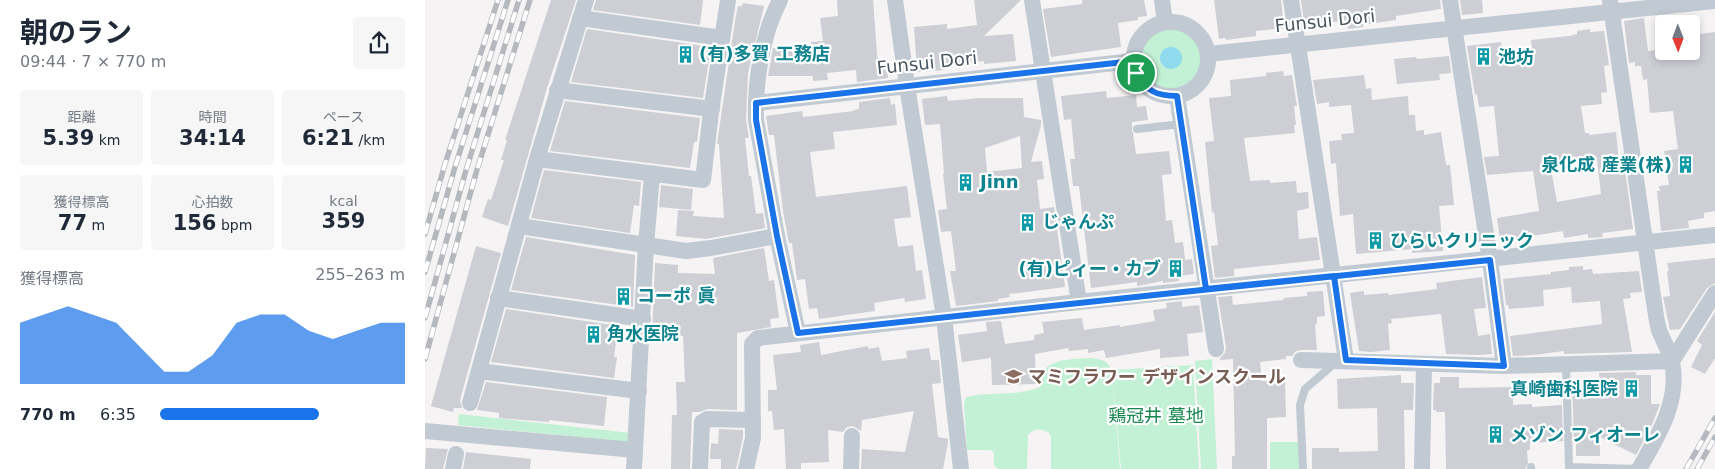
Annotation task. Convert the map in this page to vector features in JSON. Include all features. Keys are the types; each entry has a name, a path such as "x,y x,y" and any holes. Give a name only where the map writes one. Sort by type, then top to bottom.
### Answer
{"street":[{"path":"470,403 537,159 586,0"},
{"path":"537,159 703,180 728,0"},
{"path":"781,0 767,33 761,60 756,120 777,236 798,333"},
{"path":"895,0 944,317 961,469"},
{"path":"1032,0 1079,302"},
{"path":"1162,0 1165,22"},
{"path":"1291,0 1334,276 1342,361"},
{"path":"1450,0 1490,260 1504,366"},
{"name":"Funsui Dori","path":"1208,54 1454,28 1611,6 1715,1"},
{"path":"1611,6 1659,329 1672,361 1674,387 1670,408 1656,441 1639,469"},
{"path":"580,18 722,38"},
{"path":"1165,22 1175,22 1193,29 1206,45 1208,54 1208,66 1204,77 1188,93 1177,96 1164,96 1152,92 1142,84 1136,73 1133,61 1134,50 1138,40 1155,25 1165,22"},
{"name":"Funsui Dori","path":"756,103 1133,61"},
{"path":"557,90 712,109"},
{"path":"1177,96 1216,349"},
{"path":"634,469 646,245 652,175"},
{"path":"519,226 685,251 777,236"},
{"path":"746,469 753,438 752,344 758,338 1715,235"},
{"path":"1672,361 1715,293"},
{"path":"498,298 643,319"},
{"path":"1301,360 1504,366 1672,361"},
{"path":"1422,469 1424,364"},
{"path":"479,372 639,391"},
{"path":"700,469 702,422 707,419 753,420"},
{"path":"425,431 635,450"},
{"path":"851,436 851,469"},
{"path":"750,452 750,469"}],"lane":[{"path":"1137,129 1181,124"},
{"path":"1303,469 1300,405 1305,388 1342,361"},
{"path":"1566,364 1569,467 1639,469"}],"green space":[{"path":"1171,26 1189,32 1197,40 1203,58 1197,76 1189,84 1171,90 1153,84 1145,76 1139,58 1145,40 1153,32"},
{"path":"1090,358 1103,361 1112,370 1120,469 1051,469 1051,437 1044,430 1035,430 1028,435 1027,469 998,469 994,465 994,452 990,450 967,450 964,403 966,397 1031,390 1040,387 1044,371 1052,364 1058,361"},
{"path":"1212,359 1217,469 1201,469 1195,361"},
{"name":"鶏冠井 墓地","path":"1193,365 1199,469 1121,469 1112,370"},
{"path":"459,414 631,433 630,442 458,425"},
{"path":"1270,442 1300,442 1301,469 1270,469"}],"water":[{"path":"1171,47 1179,50 1182,58 1179,66 1171,69 1163,66 1160,58 1163,50"}],"building":[{"path":"551,0 576,0 547,88 508,226 482,217 488,199 491,200 504,160 501,160 507,140 505,140"},
{"path":"596,0 703,0 700,25 593,10"},
{"path":"837,0 873,0 878,66 887,65 888,78 857,82 856,70 827,73 828,80 813,81 813,76 768,76 773,48 786,48 786,45 811,46 811,42 823,41 820,18 838,16"},
{"path":"974,0 1021,0 984,36 1013,34 1016,61 984,64 984,61 945,66 945,70 917,72 914,27 947,24 947,29 977,25"},
{"path":"1082,0 1144,0 1147,16 1138,17 1138,20 1118,23 1121,47 1051,57 1043,9 1082,4"},
{"path":"1214,0 1281,0 1284,28 1256,31 1256,36 1226,40 1225,38 1219,39"},
{"path":"1301,0 1440,0 1441,9 1396,16 1396,20 1348,29 1347,20 1320,24 1320,20 1304,21"},
{"path":"1460,0 1482,0 1483,13 1462,15"},
{"path":"743,3 764,6 748,73 746,120 749,138 745,138 756,214 763,213 765,228 706,239 676,236 678,210 694,211 693,216 724,218 719,144 717,144 735,21 738,6 742,6"},
{"path":"1644,18 1648,51 1655,50 1655,60 1700,60 1700,34 1715,32 1715,211 1704,213 1704,218 1688,221 1689,228 1661,231 1657,191 1660,191 1659,186 1669,185 1664,151 1678,149 1673,111 1650,113 1647,79 1643,80 1641,66 1635,66 1635,62 1629,63 1624,21"},
{"path":"587,29 711,47 703,98 571,82"},
{"path":"1590,29 1590,32 1604,31 1609,65 1604,66 1607,92 1601,93 1602,104 1581,106 1585,133 1589,133 1589,135 1616,132 1619,163 1623,163 1625,170 1633,229 1602,233 1603,237 1588,238 1588,234 1564,238 1563,231 1500,241 1497,218 1539,211 1533,171 1487,175 1484,157 1499,156 1494,106 1479,107 1477,94 1475,95 1467,46 1501,42 1502,51 1532,48 1531,40 1569,36 1577,34 1577,31","holes":["1597,160 1601,194 1557,202 1550,164"]},
{"path":"1449,56 1451,73 1439,74 1440,80 1397,84 1394,59"},
{"path":"1283,71 1284,76 1292,75 1297,106 1294,106 1295,133 1244,138 1250,181 1270,180 1270,183 1296,181 1297,193 1308,192 1309,208 1297,211 1299,239 1317,237 1320,260 1234,269 1234,276 1215,278 1211,246 1218,245 1214,212 1212,213 1205,142 1214,141 1209,98 1231,96 1230,80 1266,76 1266,73"},
{"path":"1364,75 1366,89 1371,88 1372,100 1408,96 1409,115 1415,115 1416,131 1424,130 1424,135 1441,132 1446,165 1450,165 1454,205 1439,206 1443,251 1412,253 1412,249 1356,254 1353,214 1340,216 1336,163 1331,164 1329,141 1342,140 1341,134 1354,133 1351,105 1329,107 1329,102 1317,104 1313,80"},
{"path":"1106,91 1107,98 1136,95 1137,107 1146,106 1148,120 1132,122 1136,154 1169,151 1172,174 1162,175 1166,221 1172,220 1175,243 1183,242 1185,260 1192,259 1194,274 1178,276 1179,281 1163,283 1163,281 1137,286 1137,282 1091,288 1079,186 1073,186 1070,159 1075,159 1071,119 1064,120 1061,96"},
{"path":"947,96 948,101 980,98 1023,98 1024,117 1041,120 1031,162 1042,161 1044,179 1037,180 1040,209 1054,207 1065,287 1009,294 1010,297 998,299 998,301 956,306 950,271 956,271 951,231 941,232 938,210 947,209 940,124 925,125 922,99","holes":["1020,136 1022,168 987,172 985,148"]},
{"path":"890,98 891,105 895,104 897,125 833,132 835,149 810,152 816,197 907,186 911,217 894,219 898,247 913,245 916,271 922,270 926,299 905,302 904,298 874,303 875,311 819,319 817,308 809,309 805,279 797,280 792,243 789,243 783,211 774,135 769,135 766,116 802,111 803,117 854,111 859,109 859,102"},
{"path":"565,101 700,118 697,142 694,142 690,168 550,151"},
{"path":"544,170 641,182 639,206 634,205 630,233 531,218"},
{"path":"661,185 693,189 691,210 659,207"},
{"path":"526,237 635,255 633,307 511,290"},
{"path":"476,246 501,253 460,400 462,408 454,408 453,412 431,406"},
{"path":"764,248 769,281 774,280 779,318 770,319 771,327 737,333 737,410 707,409 700,412 692,412 690,469 671,469 672,415 677,415 676,382 685,382 683,336 652,335 655,263 678,265 678,273 715,274 713,258"},
{"path":"1715,258 1715,283 1707,288 1680,329 1670,330 1663,297 1670,296 1667,263"},
{"path":"1583,266 1583,270 1592,269 1593,274 1639,271 1642,292 1630,293 1631,298 1623,299 1632,352 1564,354 1564,351 1513,356 1510,336 1602,324 1600,301 1572,303 1571,287 1543,290 1544,306 1509,309 1508,305 1506,305 1503,279 1551,274 1551,272 1569,270 1569,267"},
{"path":"1482,277 1486,308 1474,309 1478,336 1490,334 1492,354 1446,354 1441,314 1391,319 1392,323 1388,324 1390,350 1359,351 1350,293 1364,291 1364,295 1388,293 1389,295 1437,289 1436,283"},
{"path":"1323,291 1325,316 1317,317 1317,324 1315,325 1317,350 1296,351 1292,356 1286,356 1286,359 1260,362 1262,381 1285,381 1286,417 1267,418 1267,469 1232,469 1232,456 1235,456 1233,359 1220,360 1225,353 1226,347 1218,297 1232,296 1233,305 1284,300 1283,298 1307,296 1307,292"},
{"path":"1182,301 1182,307 1199,305 1203,332 1187,334 1189,356 1160,358 1160,349 1106,358 1104,350 1088,353 1088,349 1069,351 1068,348 1035,354 1036,384 992,385 991,358 962,362 958,335 987,331 986,322 1001,321 1005,344 1034,340 1034,335 1044,333 1042,322 1082,318 1084,330 1120,325 1120,327 1155,321 1153,310 1167,308 1166,303"},
{"path":"506,309 618,326 614,357 617,357 614,378 491,362"},
{"path":"1715,312 1715,358 1705,374 1691,367 1702,345 1697,341"},
{"path":"819,342 821,355 868,346 868,349 879,347 882,361 907,358 906,351 929,348 931,360 939,360 941,383 932,384 938,437 948,439 943,469 861,469 862,449 905,452 914,411 862,420 861,431 853,426 847,427 843,432 828,430 829,462 801,463 801,469 786,469 784,429 774,430 772,411 768,411 768,390 777,390 773,355 801,352 800,345"},
{"path":"1636,372 1636,375 1651,375 1651,404 1660,404 1651,427 1636,455 1600,437 1600,456 1576,456 1572,382 1600,383 1599,373"},
{"path":"1401,375 1401,383 1414,383 1413,410 1404,410 1405,469 1312,469 1312,448 1339,448 1339,452 1378,451 1377,408 1338,409 1337,379"},
{"path":"1440,377 1459,377 1459,388 1513,387 1513,405 1532,404 1532,407 1562,405 1563,441 1530,443 1530,450 1527,450 1528,463 1525,469 1446,469 1445,412 1433,410 1434,383 1440,383"},
{"path":"486,382 607,397 604,426 549,420 549,422 499,418 499,413 477,410"},
{"path":"719,429 743,430 736,469 721,469 721,459 710,459 711,443 718,444"},
{"path":"426,448 448,449 443,469 425,469"},
{"path":"466,452 531,459 530,469 463,469"}],"railway":[{"path":"425,234 445,164 498,0"},
{"path":"425,272 455,167 508,0"},
{"path":"425,318 466,170 519,0"},
{"path":"425,359 476,173 530,0"},
{"path":"1686,469 1715,418"},
{"path":"1697,469 1715,437"}],"place":[{"name":"(有)多賀 工務店","path":"685,54"},
{"name":"池坊","path":"1484,57"},
{"name":"泉化成 産業(株)","path":"1686,165"},
{"name":"Jinn","path":"966,182"},
{"name":"じゃんぷ","path":"1028,222"},
{"name":"ひらいクリニック","path":"1376,241"},
{"name":"(有)ピィー・カブ","path":"1175,269"},
{"name":"コーポ 眞","path":"623,296"},
{"name":"角水医院","path":"593,334"},
{"name":"マミフラワー デザインスクール","path":"1014,377"},
{"name":"真崎歯科医院","path":"1632,389"},
{"name":"メゾン フィオーレ","path":"1496,435"}],"route":[{"path":"1136,73 1133,61 756,103 756,120 777,236 798,333 1079,302 1334,276 1490,260 1504,366 1346,360 1334,276 1206,289 1177,96 1164,96 1152,92 1142,84 1136,73"}]}
